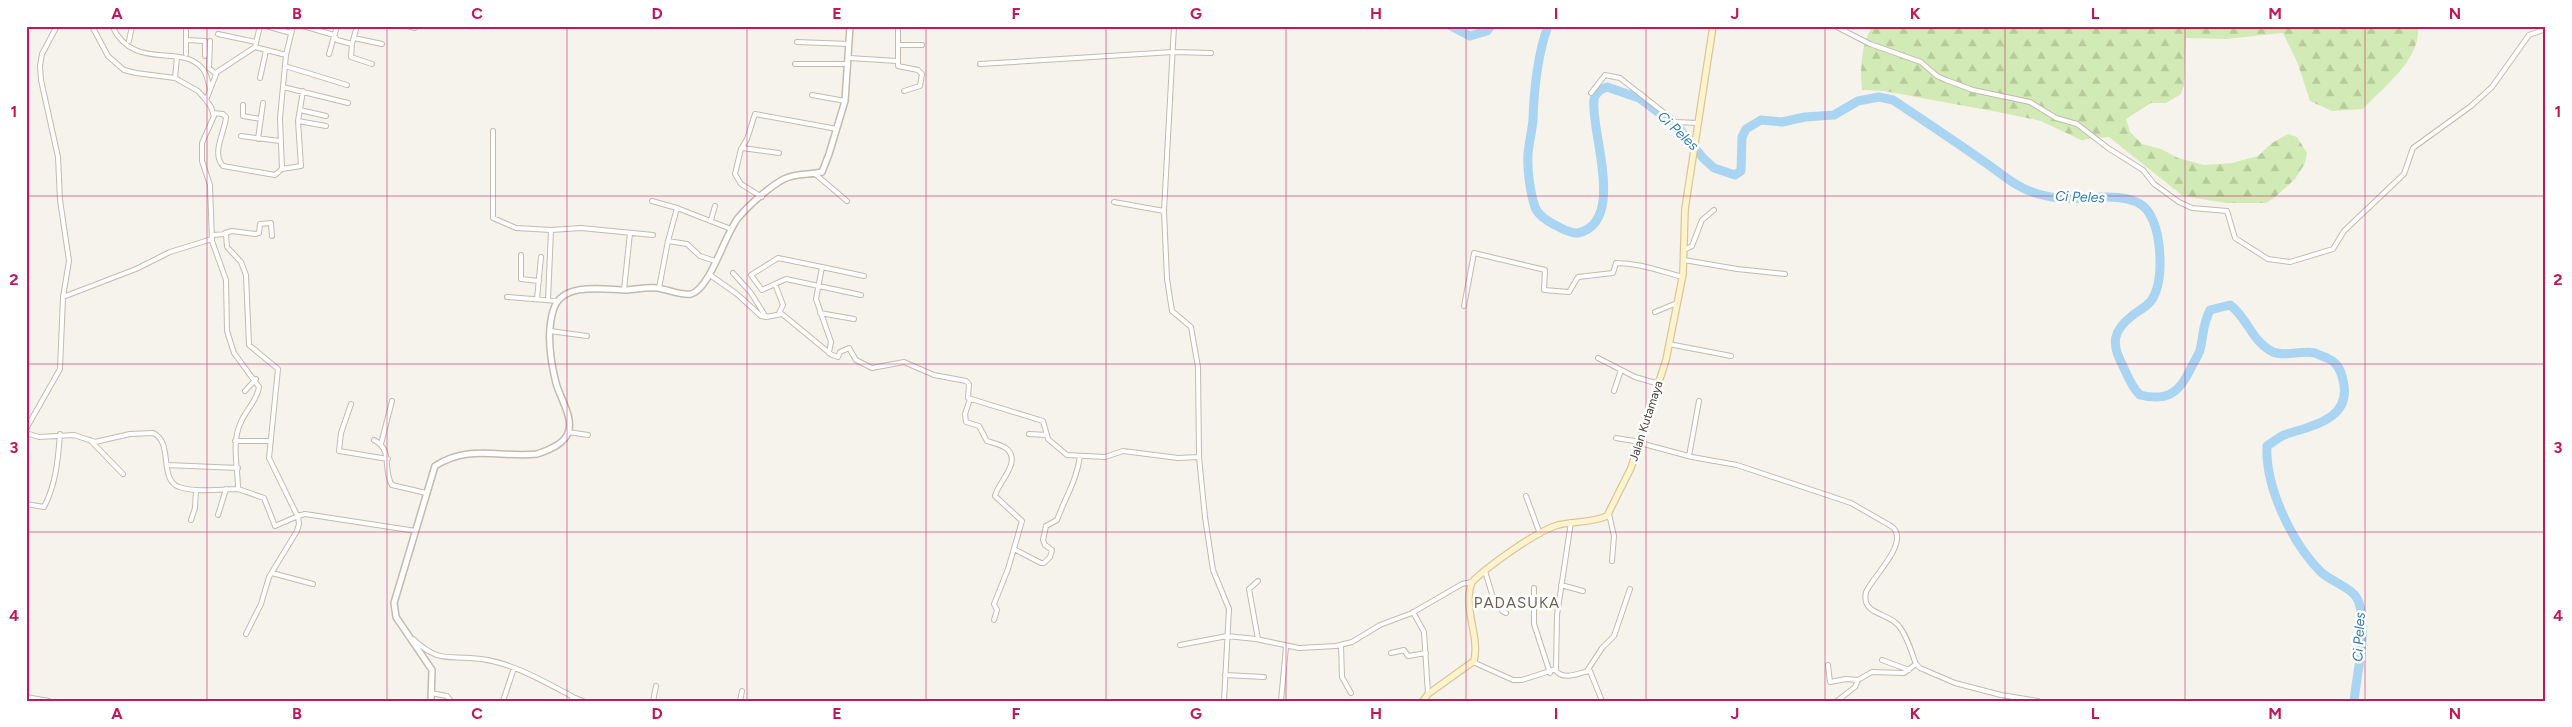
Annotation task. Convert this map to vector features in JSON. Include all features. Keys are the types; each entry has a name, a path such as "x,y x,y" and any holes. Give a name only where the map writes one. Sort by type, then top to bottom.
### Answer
{"main road":[{"name":"Jalan Kutamaya","path":"1609,514 1640,443 1659,384 1669,344 1683,277 1685,209 1713,26"},
{"path":"1423,701 1428,694 1473,662 1476,643 1468,594 1472,582 1540,534 1556,526 1571,522 1595,520 1609,514"}],"street":[{"path":"26,429 60,369 62,297 70,253 61,207 58,156 41,80 40,66 42,54 57,26"},
{"path":"92,26 108,56 119,66 136,74 175,78 198,91 206,100 213,113 213,119 202,150 210,185 213,237 226,280 227,331 239,360 259,383 258,394 241,422 235,442 238,489"},
{"path":"112,26 120,40 136,50 152,56 177,57 190,60 201,67 211,91"},
{"path":"129,41 132,26"},
{"path":"186,26 186,54"},
{"path":"206,100 216,74 228,63 255,47 260,26"},
{"path":"266,26 291,33"},
{"path":"282,169 280,141 283,87 286,55 293,26"},
{"path":"303,26 317,28 334,35 337,40 352,44"},
{"path":"330,54 337,26"},
{"path":"357,26 351,57 372,64"},
{"path":"408,26 415,28 417,26"},
{"path":"431,701 432,670 396,617 394,603 435,466 447,459 464,454 537,454 546,452 564,439 570,424 556,384 550,352 550,331 554,307 558,301 573,291 581,289 624,290 659,288 689,294 701,289 710,276 715,261 739,217 786,178 823,170 844,101 849,58 850,26"},
{"path":"898,26 897,61 900,68 915,69 922,74 920,86 904,90"},
{"path":"1174,26 1164,211 1167,279 1172,311 1177,317 1189,323 1193,335 1198,367 1199,457 1211,560 1229,609 1224,701"},
{"path":"1835,26 1870,44 1921,62 1937,76 1973,90 2030,102 2056,118 2077,124 2108,148 2143,170 2158,187 2179,202 2192,208 2227,211 2237,241 2264,257 2287,262 2332,249 2344,231 2404,174 2413,148 2471,106 2492,87 2529,35 2545,28"},
{"path":"218,34 256,42"},
{"path":"354,38 382,44"},
{"path":"186,40 205,41 205,56"},
{"path":"210,41 208,68 216,74"},
{"path":"797,42 849,44"},
{"path":"898,45 922,45"},
{"path":"255,47 286,55"},
{"path":"260,78 266,51"},
{"path":"980,64 1173,52 1211,53"},
{"path":"175,78 177,57"},
{"path":"849,58 897,61"},
{"path":"795,64 848,64"},
{"path":"285,66 347,85"},
{"path":"1591,93 1605,75 1620,78 1676,122 1697,123"},
{"path":"283,87 348,103"},
{"path":"213,113 223,114 226,117 218,154 219,161 223,166 276,175 282,169 301,166 298,121 304,91"},
{"path":"812,95 844,101"},
{"path":"258,139 263,104"},
{"path":"243,105 243,116 261,119"},
{"path":"300,110 326,116"},
{"path":"762,197 741,184 735,174 742,148 755,114 837,129"},
{"path":"298,121 326,126"},
{"path":"493,132 493,218 516,228 550,230 581,228 653,235"},
{"path":"241,136 280,141"},
{"path":"742,148 778,153"},
{"path":"814,173 848,201"},
{"path":"652,201 711,220 731,229"},
{"path":"1114,202 1164,211"},
{"path":"711,220 715,206"},
{"path":"659,288 668,240 677,208"},
{"path":"1684,250 1692,246 1702,220 1714,210"},
{"path":"62,297 136,269 170,252 225,233 255,234 259,233 260,224 271,223 272,236"},
{"path":"548,300 550,230"},
{"path":"225,233 226,248 241,262 246,276 248,345 278,370 270,458 273,468 298,516 299,524 297,531 266,585 260,604 246,634"},
{"path":"624,290 630,233"},
{"path":"668,240 687,244 700,256 715,261"},
{"path":"1464,306 1474,254 1545,270 1544,290 1569,292 1578,277 1613,273 1616,264 1645,265 1660,273 1683,277"},
{"path":"521,255 521,279 539,281"},
{"path":"537,300 541,257"},
{"path":"861,294 785,278 762,290 752,274 781,258 864,276"},
{"path":"1684,260 1737,269 1785,274"},
{"path":"822,267 816,299 830,342 829,353"},
{"path":"733,273 751,293 766,317"},
{"path":"710,276 737,294 762,316 766,317 777,313 783,305 775,284"},
{"path":"507,297 558,301"},
{"path":"1655,312 1677,303"},
{"path":"777,313 829,353 838,357 840,352 849,348 856,360 872,368 904,362 934,374 966,382 969,384 967,397 970,399 1043,421 1047,436 1062,453 1105,457 1122,451 1178,458 1199,457"},
{"path":"820,313 854,320"},
{"path":"550,331 587,336"},
{"path":"1669,344 1730,356"},
{"path":"1598,358 1635,377 1659,384"},
{"path":"1614,391 1621,370"},
{"path":"245,391 256,379"},
{"path":"970,399 965,414 966,422 979,426 983,438 1008,449 1012,458 995,496 1021,519 1014,549 994,604 997,610 994,620"},
{"path":"381,444 392,401"},
{"path":"1689,456 1699,401"},
{"path":"351,404 341,433 339,451 388,459"},
{"path":"568,432 588,435"},
{"path":"26,433 39,437 60,434 88,438 95,442 130,434 153,433 163,444 173,483 196,490 238,489 264,498 275,526 305,514 416,532"},
{"path":"26,504 44,507 51,494 58,466 60,434"},
{"path":"1029,434 1047,436"},
{"path":"88,438 123,474"},
{"path":"1616,438 1689,456 1737,465 1852,503 1894,528 1897,539 1893,553 1871,583 1865,600 1869,609 1897,624 1916,664 1920,668 1956,683 2001,695 2038,701"},
{"path":"374,440 381,444 388,459 389,480 392,486 426,494"},
{"path":"235,442 271,441"},
{"path":"1014,549 1043,563 1050,557 1052,550 1045,545 1044,530 1046,526 1057,520 1067,494 1075,482 1080,456"},
{"path":"167,465 238,468"},
{"path":"218,515 226,489"},
{"path":"191,520 195,508 196,490"},
{"path":"1526,496 1540,534"},
{"path":"1609,514 1614,536 1612,561"},
{"path":"1473,662 1513,680 1522,680 1555,670 1557,666 1556,615 1571,522"},
{"path":"1485,571 1494,601 1500,603 1502,611 1506,613"},
{"path":"272,574 313,584"},
{"path":"1258,581 1249,589 1258,639"},
{"path":"1180,645 1227,636 1258,639 1286,647 1312,649 1340,645 1414,612 1462,584 1472,582"},
{"path":"1561,585 1583,592"},
{"path":"1534,588 1534,624 1550,673"},
{"path":"1555,670 1557,673 1574,676 1587,671 1602,648 1614,636 1630,589"},
{"path":"1414,612 1424,632 1428,694"},
{"path":"412,638 434,655 448,658 481,659 514,668 572,699 583,701"},
{"path":"1340,645 1342,677 1351,692"},
{"path":"1281,701 1286,647"},
{"path":"1391,653 1404,650 1408,656 1426,653"},
{"path":"1882,660 1909,670"},
{"path":"1828,665 1830,682 1846,679 1858,680 1876,671 1900,673 1909,670 1916,664"},
{"path":"503,701 514,668"},
{"path":"1587,671 1593,676 1602,701"},
{"path":"1225,676 1264,677"},
{"path":"1837,701 1855,687 1858,680"},
{"path":"653,701 656,686"},
{"path":"740,701 742,692"},
{"path":"431,694 448,696 451,701"},
{"path":"26,697 49,701"}],"green space":[{"path":"1874,26 2418,26 2414,50 2400,72 2363,109 2332,111 2310,101 2298,64 2283,33 2226,39 2186,38 2184,85 2181,94 2166,103 2151,103 2126,119 2130,132 2142,144 2161,149 2178,158 2204,165 2232,163 2258,156 2272,143 2288,134 2297,137 2307,153 2305,163 2295,179 2266,203 2226,203 2183,196 2109,137 2081,140 2041,121 1884,91 1862,90 1861,65 1864,47 1866,39"}],"waterway":[{"name":"Ci Peles","path":"1451,26 1470,36 1487,31 1491,26"},
{"name":"Ci Peles","path":"1548,26 1537,72 1528,154 1528,173 1536,210 1547,221 1567,231 1578,233 1593,225 1601,212 1604,194 1603,174 1594,114 1594,100 1597,93 1607,87 1639,98 1679,128 1703,158 1714,168 1735,175 1741,171 1742,137 1746,129 1761,120 1782,122 1805,117 1834,115 1858,101 1879,97 1893,100 2009,180 2030,191 2064,199 2120,198 2131,200 2147,210 2152,219 2159,242 2160,269 2158,281 2151,301 2126,321 2117,332 2115,344 2128,377 2140,395 2150,397 2166,396 2177,389 2187,376 2199,352 2204,325 2210,310 2230,305 2241,316 2254,336 2273,352 2283,354 2315,353 2335,363 2340,370 2344,393 2342,404 2336,413 2317,424 2284,435 2267,446 2271,479 2276,496 2282,514 2300,546 2325,576 2348,589 2357,598 2359,603 2362,638 2354,701"}],"district":[{"name":"PADASUKA","path":"1517,603"}]}
